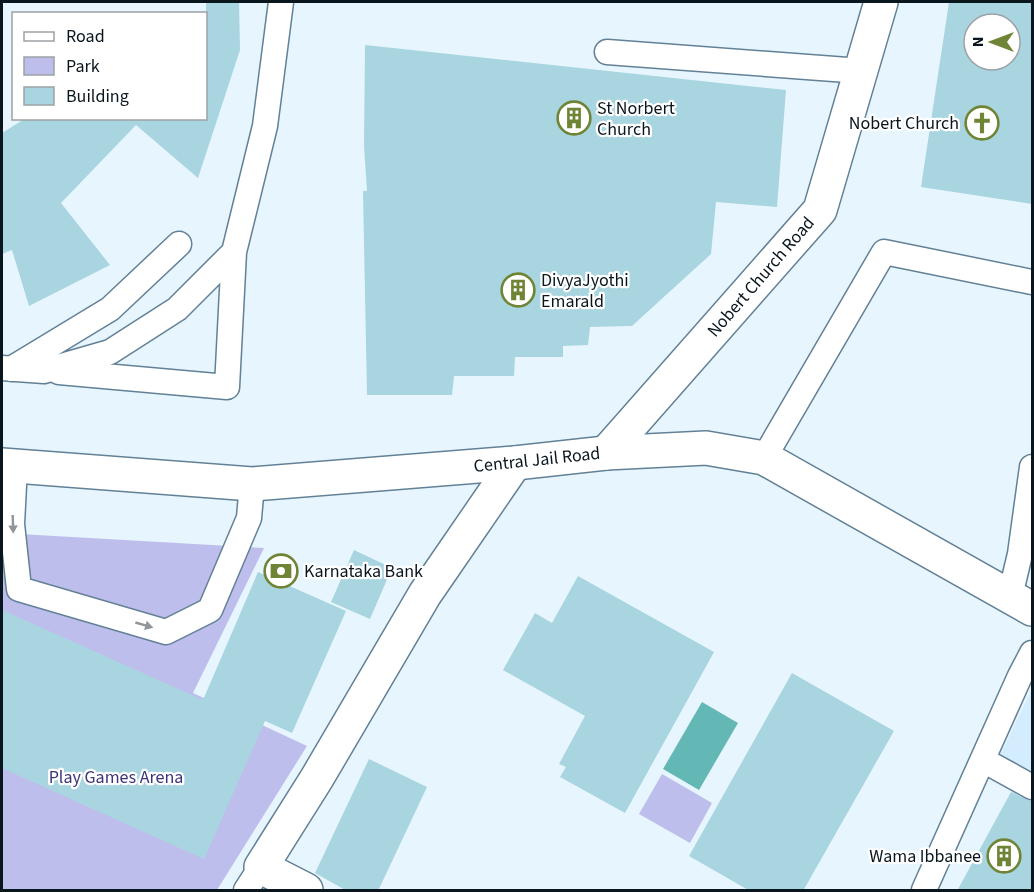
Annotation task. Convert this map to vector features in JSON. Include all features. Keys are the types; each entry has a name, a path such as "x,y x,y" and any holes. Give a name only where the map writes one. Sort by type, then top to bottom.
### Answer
{"street":[{"name":"Nobert Church Road","path":"606,453 820,210 881,2"},
{"name":"Central Jail Road","path":"8,466 252,484 515,463 606,453 706,447 764,458 1021,603"},
{"path":"306,891 254,879 317,778 425,594 515,463"}],"lane":[{"path":"6,368 227,387 234,252 265,126 281,2"},
{"path":"607,52 861,71"},
{"path":"6,368 110,309 179,244"},
{"path":"44,371 110,352 177,309 234,252"},
{"path":"764,458 884,252 1032,282"},
{"path":"8,466 19,589 166,632 210,610 249,518 252,484"},
{"path":"1021,603 1020,554 1032,467"},
{"path":"924,891 1032,652"},
{"path":"982,760 1032,787"}],"shaded area":[{"path":"1032,689 1032,771 1000,755"},
{"path":"702,702 738,723 699,790 663,769"}],"green space":[{"name":"Play Games Arena","path":"2,533 264,548 193,693 307,746 217,890 2,890"},
{"path":"662,774 712,803 690,843 639,814"}],"building":[{"path":"206,2 239,2 240,50 198,178 136,125 61,203 110,265 29,306 12,250 2,254 2,133 23,120 207,120"},
{"name":"Nobert Church","path":"949,2 1032,2 1032,204 921,187"},
{"path":"365,45 786,90 777,207 716,202 711,254 632,326 590,327 588,345 563,346 563,357 515,357 514,376 454,376 452,395 367,395 363,191 367,191 364,146"},
{"path":"354,550 392,568 370,619 331,602"},
{"path":"258,572 346,611 292,733 265,721 204,859 2,768 2,610 203,700"},
{"path":"578,576 714,652 625,813 560,777 566,767 559,764 585,716 503,670 535,613 552,623"},
{"path":"792,673 894,731 803,891 750,891 689,856"},
{"path":"369,759 427,787 378,891 347,891 315,873"},
{"name":"Wama Ibbanee","path":"1011,792 1032,801 1032,891 957,891"}],"place":[{"name":"St Norbert Church","path":"574,118"},
{"name":"Nobert Church","path":"982,123"},
{"name":"DivyaJyothi Emarald","path":"518,290"},
{"name":"Karnataka Bank","path":"281,571"},
{"name":"Wama Ibbanee","path":"1004,856"}]}
